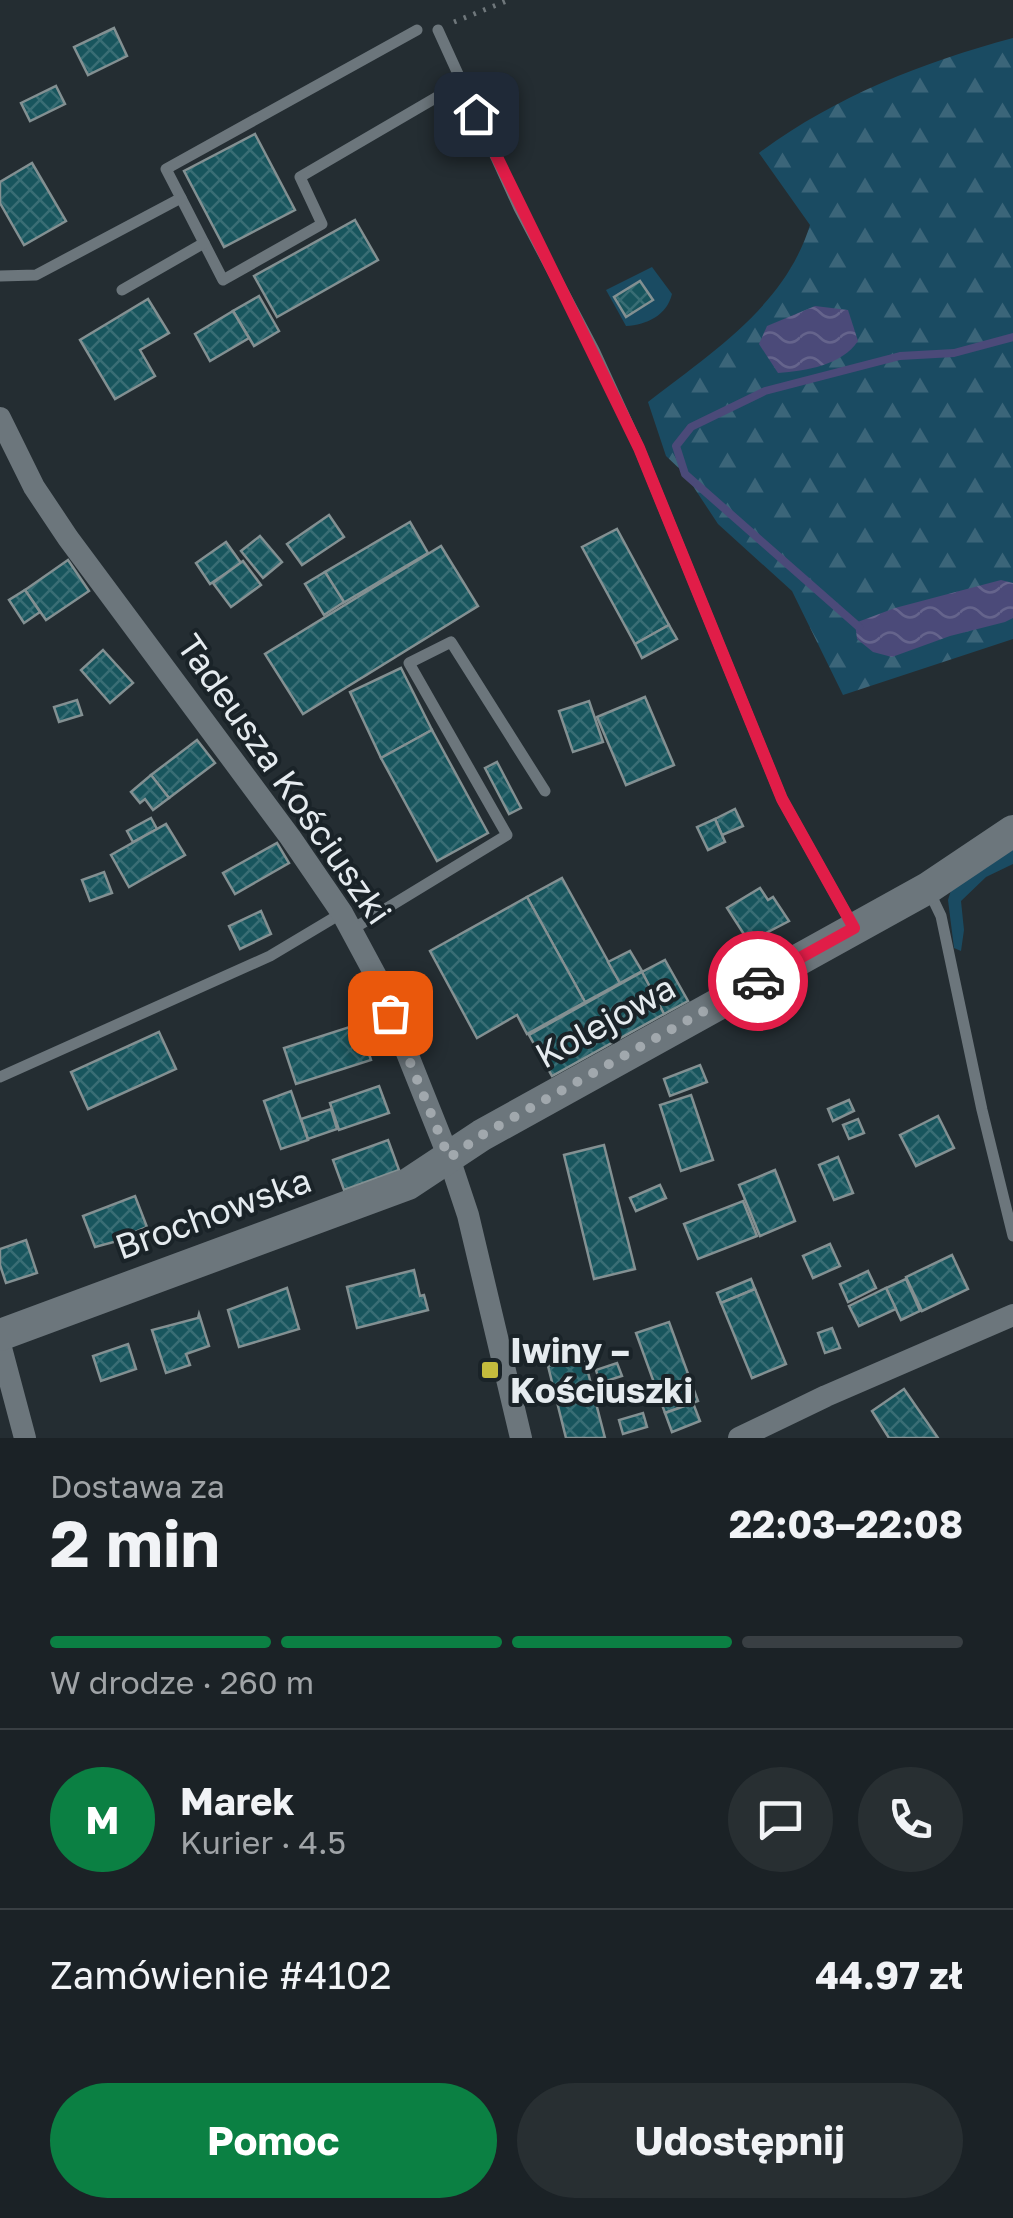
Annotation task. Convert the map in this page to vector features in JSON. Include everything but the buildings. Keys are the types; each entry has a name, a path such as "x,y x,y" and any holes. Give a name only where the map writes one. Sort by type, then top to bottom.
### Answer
{"street":[{"name":"Tadeusza Kościuszki","path":"0,418 34,487 68,538 206,720 347,922 377,978 449,1158 483,1270 521,1438"},
{"name":"Kolejowa","path":"449,1158 482,1135 928,888 1013,831"},
{"name":"Brochowska","path":"0,1335 408,1184 449,1158"},
{"path":"738,1438 1013,1315"},
{"path":"0,1344 25,1438"}],"lane":[{"path":"417,30 166,169 223,280 322,224 300,176 462,83"},
{"path":"438,30 519,208 594,350 639,448 782,799 854,928"},
{"path":"0,276 36,275 181,198"},
{"path":"122,290 204,243"},
{"path":"0,1077 347,922 507,835 409,664 451,642 545,791"},
{"path":"928,888 942,916 1013,1236"}],"path":[{"path":"438,30 509,0"}],"green space":[{"path":"1013,38 1013,639 843,695 792,591 718,524 685,474 666,456 648,402 744,325 783,280 798,254 810,225 759,153 849,98 946,58"},
{"path":"652,267 672,294 666,308 655,318 626,326 606,290"},
{"path":"1013,845 1013,864 986,877 961,901 961,951 954,948 948,900 951,890"}],"water":[{"path":"815,306 848,310 858,341 833,361 778,373 759,344 767,326"},
{"path":"1001,580 1013,583 1013,618 1005,622 892,657 873,652 857,639 855,623 895,608"}],"waterway":[{"path":"859,627 685,474 676,446 691,427 765,391 900,356 954,353 1013,337"}],"way so far":[{"path":"390,1013 449,1158 482,1135 758,981"}],"place":[{"name":"Iwiny – Kościuszki","path":"490,1370"}],"route":[{"path":"476,114 639,448 782,799 854,928 758,981"}]}
